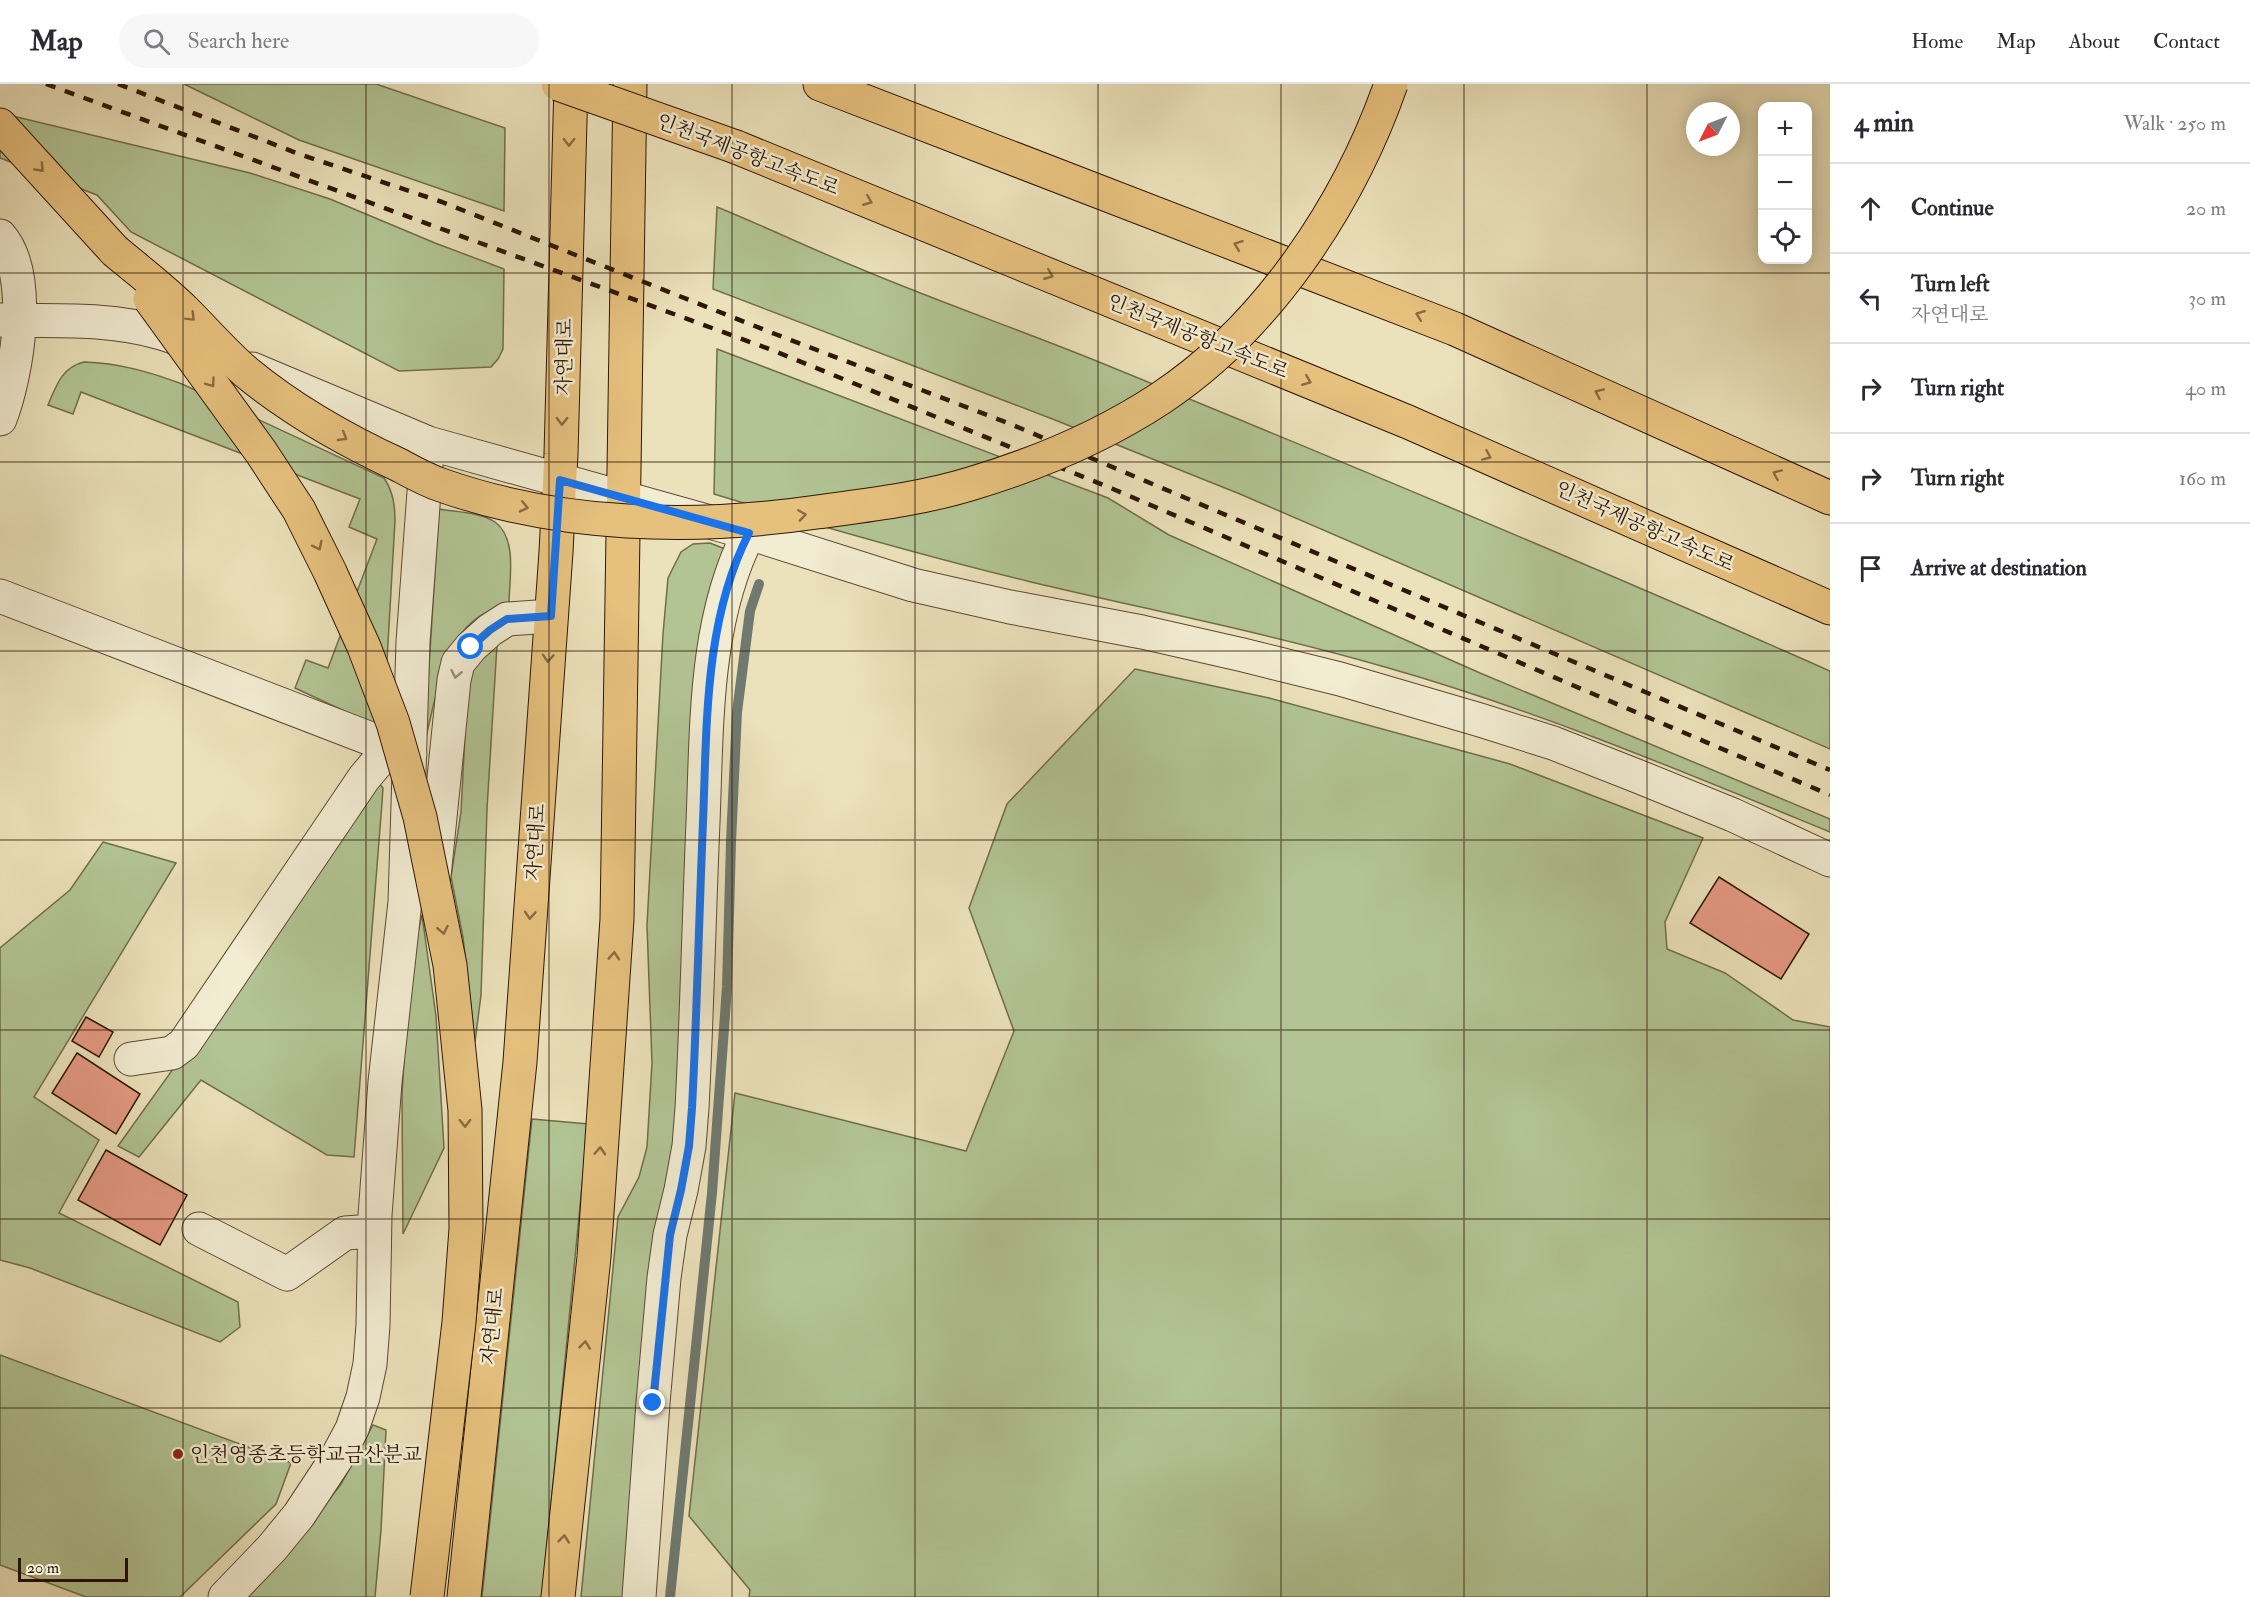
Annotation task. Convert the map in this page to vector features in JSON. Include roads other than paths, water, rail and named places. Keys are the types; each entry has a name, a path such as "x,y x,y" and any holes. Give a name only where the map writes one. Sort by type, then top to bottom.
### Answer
{"main road":[{"name":"인천국제공항고속도로","path":"558,84 736,147 1408,422 1830,608"},
{"name":"자연대로","path":"464,1597 520,1062 560,480 571,84"},
{"path":"558,1597 594,1257 617,919 630,84"},
{"path":"820,84 1455,329 1830,498"},
{"path":"0,125 116,251 183,309 245,371 302,413 361,448 440,485 528,509 609,520 688,522 781,518 878,504 966,486 1030,464 1094,437 1162,397 1210,359 1250,321 1287,280 1329,217 1377,125 1391,84"},
{"path":"116,251 261,452 299,510 364,647 393,723 420,818 450,965 454,999 465,1110 466,1217 459,1322 427,1597"}],"street":[{"path":"0,236 8,245 15,262 18,293 6,323 18,350 15,369 0,419"},
{"path":"6,323 117,325 156,331 428,443 749,533 913,585 1243,655 1340,679 1480,720 1553,743 1637,776 1733,815 1830,860"},
{"path":"225,1597 272,1548 299,1515 336,1460 352,1429 363,1397 370,1364 374,1231 385,1082 405,902 400,750 413,642 428,443"},
{"path":"639,1597 664,1278 670,1235 689,1146 692,1108 700,876 711,665 731,572 749,533"},
{"path":"0,596 400,750"},
{"path":"405,902 426,891 436,874 454,680 458,663 490,630 507,619 551,616"},
{"path":"131,1059 172,1053 184,1044 364,778 400,750"},
{"path":"199,1229 287,1274 345,1233 374,1231"}],"waterway":[{"path":"670,1597 712,1193 727,987 737,712 750,611 759,584"}],"railway":[{"path":"46,84 772,350 1113,489 1830,795"},
{"path":"118,84 299,154 442,202 775,334 1008,423 1830,770"}],"place":[{"name":"인천영종초등학교금산분교","path":"178,1454"}]}
